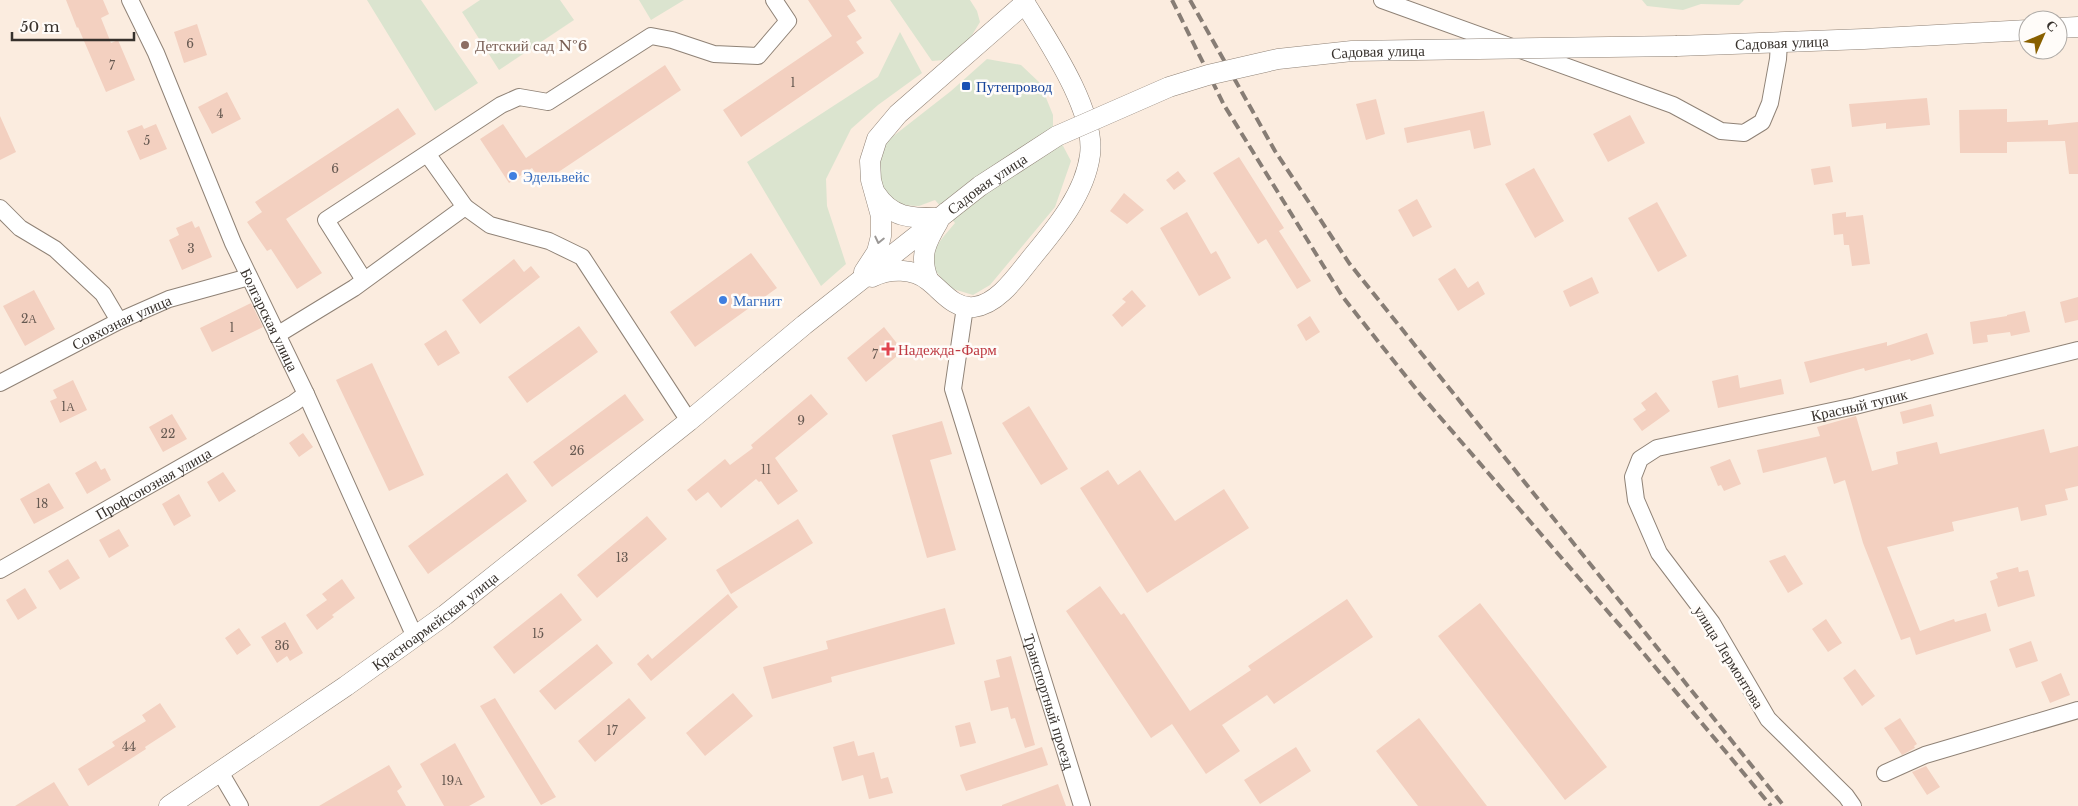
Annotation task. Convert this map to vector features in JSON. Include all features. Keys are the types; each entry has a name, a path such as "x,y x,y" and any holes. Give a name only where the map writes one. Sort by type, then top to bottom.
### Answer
{"main road":[{"path":"856,284 876,252 881,236 881,216 871,180 870,161 877,139 886,126 1024,2 1080,101 1090,132 1090,154 1084,179 1076,196 1050,235 1000,294 986,304 965,307 943,295 928,280 923,267 923,257 928,242 944,215"},
{"name":"Садовая улица","path":"804,325 980,186 1066,132 1169,87 1208,75 1278,59 1352,51 1678,46 2018,30"},
{"path":"875,192 888,208 898,214 920,218 944,215"},
{"path":"856,284 893,270 902,271 928,280"},
{"name":"Красноармейская улица","path":"169,806 415,638 689,421 804,325"}],"street":[{"name":"Болгарская улица","path":"130,0 156,53 233,243 306,394 415,638"},
{"path":"364,280 326,220 502,105 519,97 548,102 651,36 672,40 714,54 758,56 788,21 774,0"},
{"path":"1382,0 1673,105 1721,131 1744,133 1762,122 1770,103 1779,42"},
{"path":"428,154 465,207 490,225 549,241 582,257 689,421"},
{"path":"277,335 364,280 465,207"},
{"path":"0,208 20,228 55,249 103,294 119,321"},
{"name":"Совхозная улица","path":"0,383 119,321 169,299 249,277"},
{"name":"Транспортный проезд","path":"965,307 953,389 1082,806"},
{"name":"Красный тупик","path":"1640,459 1657,448 1855,406 2078,350"},
{"name":"Профсоюзная улица","path":"0,570 294,403 306,394"},
{"name":"улица Лермонтова","path":"1640,459 1633,477 1636,500 1659,554 1712,622 1768,719 1835,785 1853,806"},
{"path":"1885,773 1926,755 2078,710"},
{"path":"220,772 240,806"}],"green space":[{"path":"367,0 421,0 478,83 435,111"},
{"path":"480,0 560,0 574,20 499,70 462,12"},
{"path":"639,0 684,0 651,20"},
{"path":"890,0 970,0 977,11 980,22 966,45 944,60 932,61"},
{"path":"1642,0 1744,0 1739,5 1701,4 1683,10 1647,6"},
{"path":"900,32 922,73 878,105 851,129 826,179 827,206 846,264 821,286 747,162 878,77"},
{"path":"987,59 1021,65 1040,83 1053,115 1053,127 1071,161 1055,207 990,285 973,295 950,288 932,267 936,248 955,223 935,200 919,206 895,205 880,189 878,161 887,141 951,91"}],"building":[{"path":"66,0 103,0 109,14 101,18 111,43 118,40 135,80 106,92"},
{"path":"808,0 849,0 856,11 847,16 862,38 856,42 864,53 741,137 723,110 832,36"},
{"path":"197,24 207,55 184,63 174,32"},
{"path":"665,65 681,90 542,183 532,168 509,183 480,139 503,124 526,158"},
{"path":"227,92 241,119 212,134 198,107"},
{"path":"1927,98 1930,125 1886,129 1886,123 1852,127 1849,104"},
{"path":"1376,99 1385,134 1366,140 1356,104"},
{"path":"398,108 416,134 286,219 322,273 297,289 271,249 267,251 247,222 262,212 255,202"},
{"path":"2007,109 2007,122 2048,120 2048,125 2078,122 2078,174 2069,174 2065,141 2007,142 2007,153 1960,153 1959,110"},
{"path":"1484,111 1491,145 1474,149 1470,130 1407,143 1404,128"},
{"path":"1630,115 1645,143 1608,162 1593,134"},
{"path":"0,116 16,152 0,160"},
{"path":"156,124 167,149 140,160 127,131 142,125 144,129"},
{"path":"1239,157 1284,228 1279,231 1311,281 1297,289 1266,239 1258,244 1213,173"},
{"path":"1830,166 1833,182 1814,185 1811,169"},
{"path":"1534,168 1564,221 1535,238 1505,184"},
{"path":"1178,171 1186,181 1174,190 1166,180"},
{"path":"1124,193 1144,210 1127,224 1110,211"},
{"path":"1417,199 1432,227 1413,237 1398,210"},
{"path":"1657,202 1687,256 1658,272 1628,218"},
{"path":"1187,212 1211,254 1216,251 1231,278 1199,296 1160,228"},
{"path":"1846,212 1846,217 1863,215 1870,264 1852,266 1849,245 1844,245 1843,234 1834,235 1832,214"},
{"path":"192,221 195,228 199,226 212,257 182,270 169,240 179,235 176,228"},
{"name":"Магнит","path":"751,253 777,288 695,347 670,312"},
{"path":"514,259 524,272 531,266 540,277 480,324 462,300"},
{"path":"1455,268 1468,288 1478,281 1485,294 1458,311 1438,279"},
{"path":"1592,277 1599,293 1570,307 1563,291"},
{"path":"34,290 55,329 25,346 3,306"},
{"path":"1132,290 1146,306 1122,327 1112,315 1126,302 1122,299"},
{"path":"2078,297 2078,320 2065,323 2060,302"},
{"path":"251,303 263,327 212,352 200,328"},
{"path":"2025,311 2030,332 2011,336 2010,332 1987,335 1988,342 1973,344 1970,322"},
{"path":"1310,316 1320,332 1306,341 1297,325"},
{"path":"579,326 598,352 527,403 508,377"},
{"path":"884,327 903,351 866,382 847,358"},
{"path":"446,330 460,353 438,366 424,344"},
{"path":"1927,333 1934,354 1865,371 1864,368 1810,383 1804,362 1887,342 1887,346"},
{"path":"372,363 424,475 389,491 336,380"},
{"path":"1738,375 1740,388 1781,379 1784,394 1718,408 1712,381"},
{"path":"73,380 87,410 60,423 50,401 57,398 53,390"},
{"path":"1656,392 1670,411 1642,431 1633,419 1646,410 1641,403"},
{"path":"625,394 644,420 552,487 533,462"},
{"path":"811,394 828,414 775,458 798,491 778,505 761,481 759,482 756,479 721,508 708,492 696,501 687,490 725,459 730,465 753,448 751,445"},
{"path":"1931,404 1934,416 1903,424 1900,412"},
{"path":"1029,406 1068,469 1041,485 1002,423"},
{"path":"172,414 187,439 163,452 149,427"},
{"path":"1856,416 1872,471 1898,464 1896,452 1937,442 1940,454 2044,429 2050,453 2078,446 2078,486 2065,489 2068,500 2045,505 2047,515 2021,521 2018,507 1952,522 1954,531 1887,547 1920,631 1954,619 1955,622 1986,613 1991,631 1916,655 1910,637 1901,640 1863,543 1845,480 1834,484 1826,457 1763,473 1757,450 1820,436 1817,427"},
{"path":"942,421 952,454 930,460 956,550 927,558 892,435"},
{"path":"303,433 313,447 299,457 289,443"},
{"path":"1730,459 1741,484 1724,491 1721,485 1718,486 1710,467"},
{"path":"96,461 101,470 105,468 111,480 87,494 75,473"},
{"path":"1108,470 1118,485 1140,470 1175,521 1224,489 1249,528 1147,593 1080,488"},
{"path":"223,472 236,491 219,502 207,482"},
{"path":"507,473 527,501 428,574 408,546"},
{"path":"49,483 64,508 34,524 20,499"},
{"path":"179,494 191,516 174,526 162,504"},
{"path":"647,516 667,539 597,598 577,575"},
{"path":"798,519 813,543 731,594 716,570"},
{"path":"119,529 129,546 109,558 99,540"},
{"path":"1785,555 1803,584 1788,593 1769,561"},
{"path":"68,559 80,578 60,590 48,571"},
{"path":"2018,567 2019,572 2028,570 2035,596 1998,607 1990,581 1998,578 1996,573"},
{"path":"342,579 355,598 332,615 334,617 317,630 306,615 327,600 322,594"},
{"path":"1100,586 1121,615 1124,613 1190,711 1251,670 1248,666 1347,599 1373,637 1274,704 1267,695 1222,725 1240,751 1206,774 1172,724 1151,738 1066,611"},
{"path":"25,588 37,608 18,620 6,600"},
{"path":"561,593 582,620 514,674 493,647"},
{"path":"728,594 738,607 651,681 637,664 648,654 652,659"},
{"path":"1480,603 1607,767 1565,800 1438,636"},
{"path":"945,608 955,644 831,677 832,682 772,699 763,667 828,649 826,641"},
{"path":"1826,619 1842,643 1828,652 1812,629"},
{"path":"285,622 303,653 290,661 287,656 277,663 261,637"},
{"path":"239,628 251,645 237,655 225,638"},
{"path":"2031,641 2038,661 2016,668 2009,649"},
{"path":"597,644 613,663 555,710 539,691"},
{"path":"1011,656 1035,745 1025,748 1015,718 1011,719 1008,707 991,711 984,681 1000,677 996,660"},
{"path":"1855,669 1875,696 1862,706 1843,678"},
{"path":"2061,673 2070,695 2050,703 2041,682"},
{"path":"733,693 753,716 705,756 686,733"},
{"path":"495,698 556,797 541,805 480,706"},
{"path":"629,698 646,718 595,762 578,741"},
{"path":"160,703 176,727 145,747 146,749 88,786 78,769 115,746 112,742 146,721 142,715"},
{"path":"1419,718 1487,806 1418,806 1376,751"},
{"path":"1900,718 1917,744 1914,746 1915,748 1902,755 1884,728"},
{"path":"970,722 976,743 960,747 955,726"},
{"path":"854,741 858,756 874,752 881,779 888,777 893,793 869,799 863,775 842,781 833,747"},
{"path":"455,743 485,797 469,806 444,806 420,764"},
{"path":"1042,747 1048,765 966,791 960,775"},
{"path":"1296,747 1311,771 1260,804 1244,780"},
{"path":"389,765 402,787 397,791 406,806 319,806"},
{"path":"1926,766 1940,787 1927,795 1912,772"},
{"path":"54,782 69,806 15,806"},
{"path":"1058,784 1066,806 1002,806 1002,805"}],"railway":[{"path":"1172,0 1224,105 1342,296 1420,394 1635,643 1771,806"},
{"path":"1190,0 1275,151 1349,263 1784,806"}],"place":[{"name":"Детский сад №6","path":"465,45"},
{"name":"Путепровод","path":"966,86"},
{"name":"Эдельвейс","path":"513,176"},
{"name":"Магнит","path":"723,300"},
{"name":"Надежда-Фарм","path":"888,349"}]}
